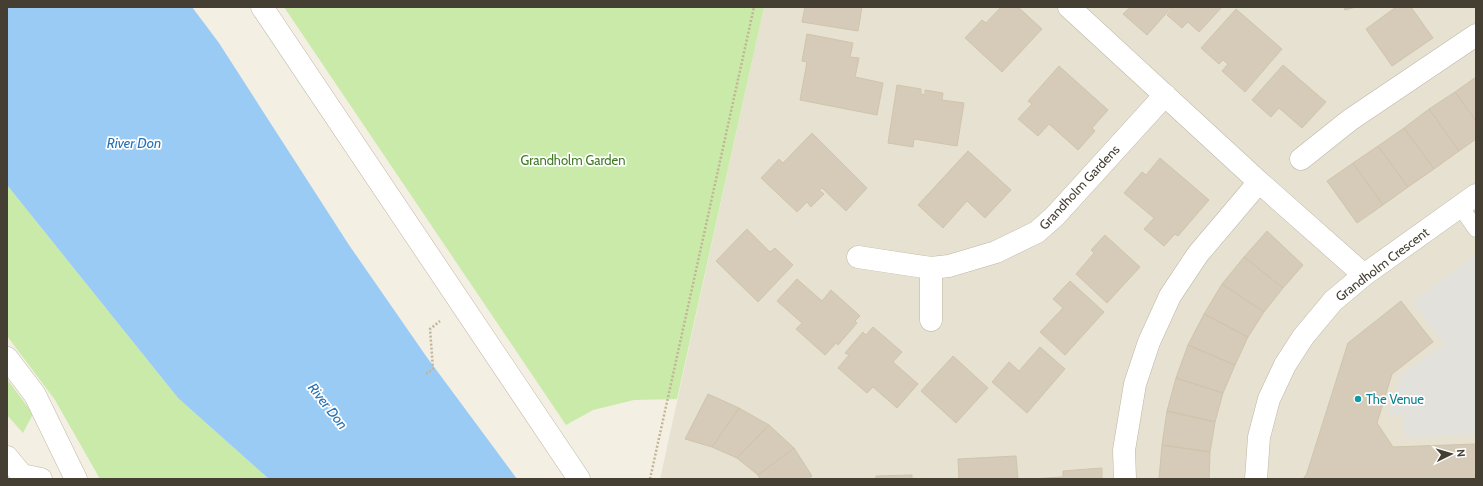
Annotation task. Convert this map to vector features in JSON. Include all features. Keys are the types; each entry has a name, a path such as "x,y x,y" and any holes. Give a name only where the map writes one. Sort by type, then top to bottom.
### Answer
{"street":[{"path":"262,7 579,479"},
{"path":"1069,7 1259,182 1364,275"},
{"path":"1301,159 1350,120 1476,35"},
{"name":"Grandholm Gardens","path":"858,257 931,268 949,266 996,252 1037,232 1055,216 1165,95"},
{"path":"1125,479 1124,450 1135,384 1149,342 1170,296 1198,254 1259,182"},
{"name":"Grandholm Crescent","path":"1256,479 1259,437 1269,399 1285,365 1303,337 1333,300 1364,275 1468,200"},
{"path":"931,268 931,320"},
{"path":"7,358 35,395 76,479"},
{"path":"7,457 22,476 41,479"}],"lane":[{"path":"1468,200 1476,229"}],"path":[{"path":"650,479 754,7"},
{"path":"426,374 433,369 430,329"}],"shaded area":[{"path":"764,7 1476,7 1476,479 660,479"},
{"path":"1476,254 1476,434 1405,438 1403,416 1388,416 1402,374 1444,344 1412,302"}],"green space":[{"name":"Grandholm Garden","path":"284,7 764,7 677,399 634,400 593,410 566,425"},
{"path":"7,185 178,398 269,479 100,479 55,400 7,336"},
{"path":"7,379 33,414 23,433 7,415"}],"water":[{"name":"River Don","path":"7,7 192,7 219,43 349,245 426,356 517,479 269,479 178,398 7,185"}],"building":[{"path":"805,7 862,7 858,31 802,22"},
{"path":"1001,7 1018,7 1042,29 1002,72 965,38 982,20 986,23"},
{"path":"1130,7 1222,7 1199,32 1188,22 1182,28 1167,15 1172,9 1171,8 1147,35 1123,14"},
{"path":"1344,7 1356,7 1345,10"},
{"path":"1396,7 1411,7 1433,38 1392,66 1366,29"},
{"path":"1236,9 1282,49 1245,92 1222,71 1228,64 1223,60 1219,64 1201,48"},
{"path":"807,34 853,43 850,57 859,58 855,77 883,83 877,115 800,100 807,62 802,61"},
{"path":"1283,65 1326,102 1302,128 1279,108 1271,117 1252,100"},
{"path":"1059,66 1108,110 1092,128 1095,131 1078,150 1049,124 1038,136 1018,119 1032,104 1028,101"},
{"path":"1476,77 1476,121 1455,92"},
{"path":"897,85 921,89 921,94 925,95 925,90 943,93 942,100 964,103 957,146 914,139 913,147 888,143"},
{"path":"1455,92 1476,121 1476,139 1459,151 1429,109"},
{"path":"1429,109 1459,151 1434,169 1404,128"},
{"path":"1404,128 1434,169 1408,187 1378,146"},
{"path":"812,133 867,188 846,211 822,188 819,190 824,194 811,207 807,202 797,212 761,178 779,159 783,163"},
{"path":"1378,146 1408,187 1383,205 1353,163"},
{"path":"968,151 1011,190 985,218 967,201 943,228 918,205"},
{"path":"1160,158 1209,200 1178,236 1175,234 1164,246 1144,229 1154,218 1124,193 1142,172 1146,175"},
{"path":"1353,163 1383,205 1357,223 1327,181"},
{"path":"747,229 770,252 775,248 793,265 758,302 716,261"},
{"path":"1267,231 1303,265 1283,288 1244,257"},
{"path":"1105,235 1140,267 1107,303 1076,274 1094,253 1091,250"},
{"path":"1244,257 1283,288 1264,312 1222,284"},
{"path":"797,279 822,301 831,290 860,316 855,321 857,323 838,345 836,343 825,355 796,329 802,323 777,301"},
{"path":"1070,281 1104,312 1065,355 1040,332 1063,308 1053,299"},
{"path":"1222,284 1264,312 1248,337 1204,314"},
{"name":"The Venue","path":"1401,301 1433,342 1392,374 1377,423 1393,447 1476,444 1476,479 1303,479 1306,476 1348,343"},
{"path":"1204,314 1248,337 1235,365 1188,345"},
{"path":"873,327 902,352 893,362 918,384 897,408 873,387 867,393 838,368 849,355 845,353 863,332 866,335"},
{"path":"1188,345 1235,365 1223,393 1176,378"},
{"path":"1040,347 1065,369 1027,413 992,382 1009,362 1019,371"},
{"path":"953,356 988,388 956,423 921,391"},
{"path":"1176,378 1223,393 1215,422 1167,411"},
{"path":"708,394 739,408 712,447 685,439"},
{"path":"739,408 769,425 737,458 712,447"},
{"path":"1167,411 1215,422 1210,452 1162,445"},
{"path":"769,425 794,448 758,475 737,458"},
{"path":"1162,445 1210,452 1209,479 1159,479"},
{"path":"794,448 812,476 808,479 760,479 758,475"},
{"path":"1016,456 1018,479 959,479 958,459"},
{"path":"1102,468 1102,479 1031,479 1063,477 1063,471"},
{"path":"912,475 912,479 876,479 876,476"}],"place":[{"name":"The Venue","path":"1358,399"}]}
